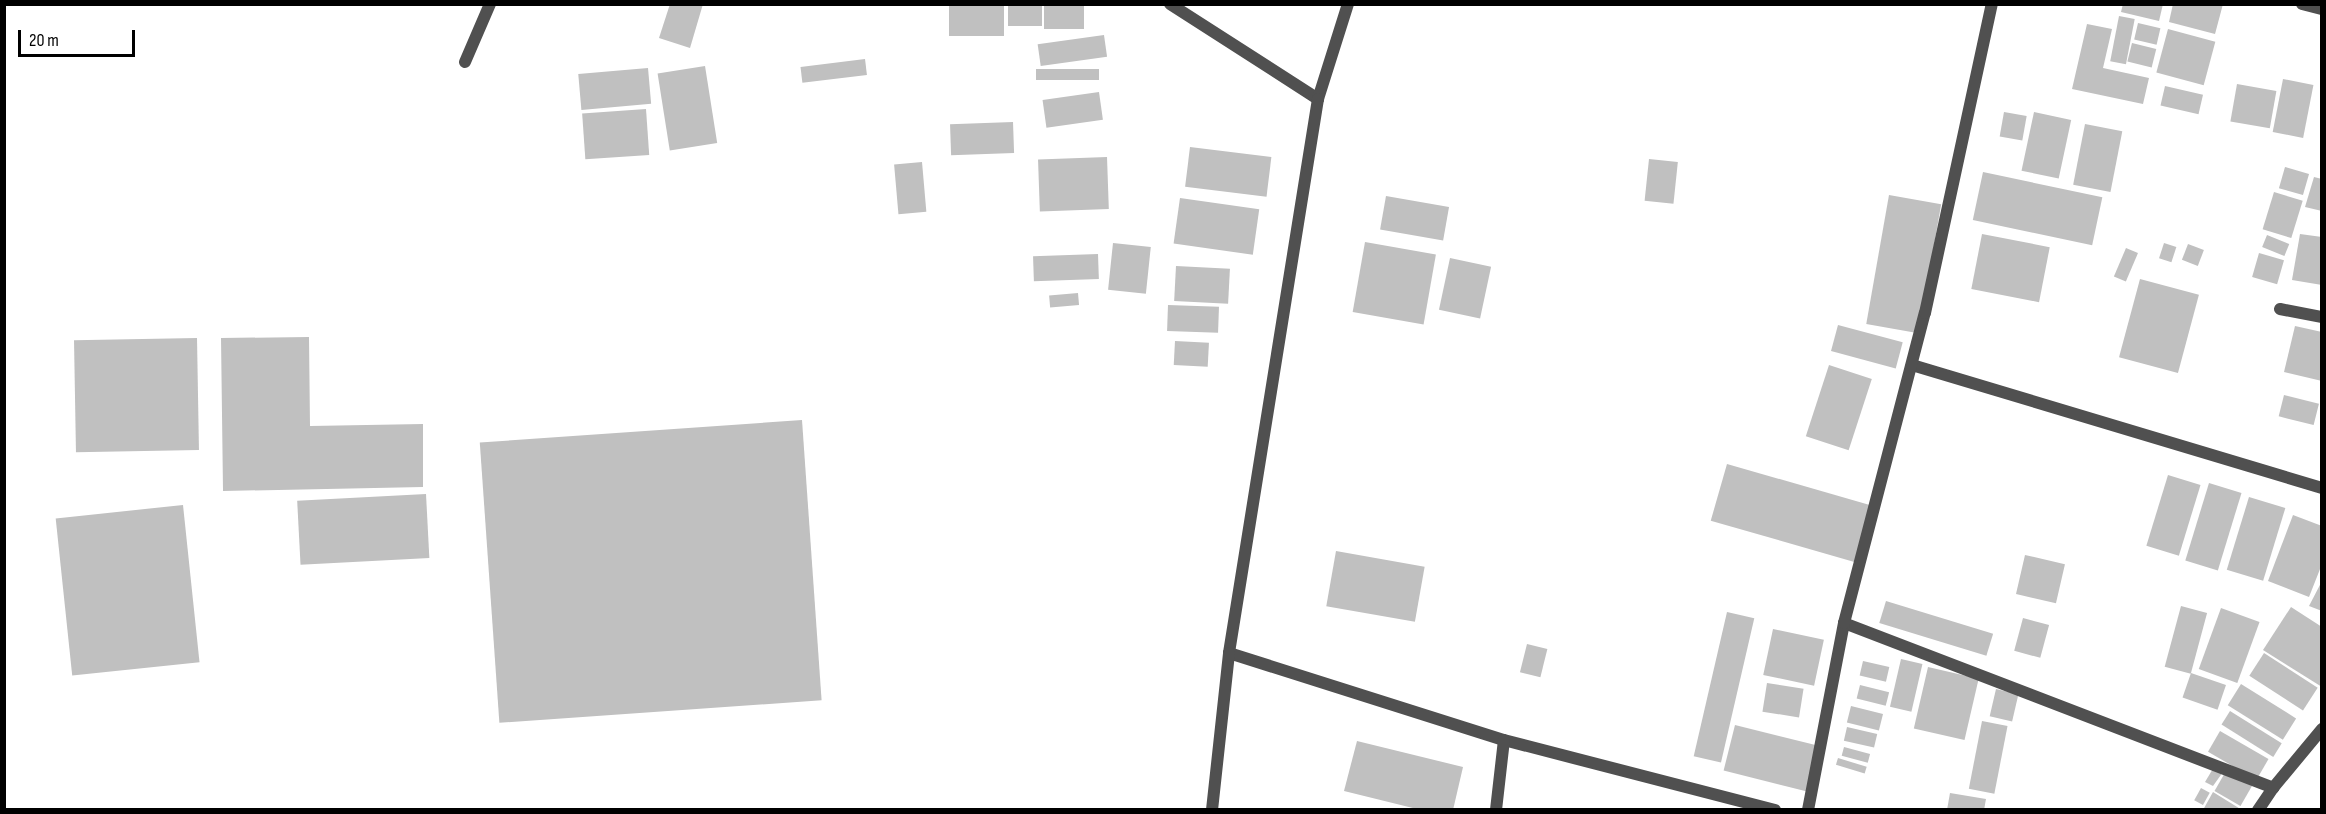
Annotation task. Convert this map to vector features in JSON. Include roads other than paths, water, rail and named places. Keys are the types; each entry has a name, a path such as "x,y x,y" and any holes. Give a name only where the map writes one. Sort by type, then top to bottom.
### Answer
{"street":[{"path":"465,62 490,4"},
{"path":"1170,4 1229,39 1318,99"},
{"path":"1212,810 1229,653 1318,99 1348,4"},
{"path":"1808,810 1844,623 1911,365 1992,4"},
{"path":"2302,4 2322,9"},
{"path":"2280,309 2322,318"},
{"path":"1911,365 2322,488"},
{"path":"1844,623 2273,788"},
{"path":"1229,653 1504,740 1775,810"},
{"path":"2258,810 2273,788 2322,729"},
{"path":"1496,810 1504,740"}]}
